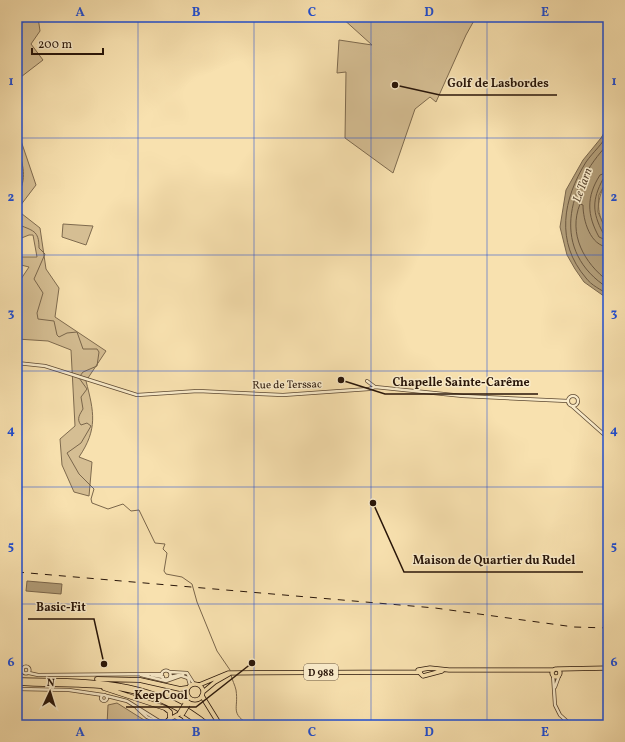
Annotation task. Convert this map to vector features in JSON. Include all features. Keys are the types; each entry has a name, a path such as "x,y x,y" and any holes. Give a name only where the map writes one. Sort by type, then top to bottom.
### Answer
{"highway":[{"path":"17,679 124,679 153,682 180,689 190,685"},
{"path":"17,679 92,681 132,687 172,702 208,725"},
{"path":"17,683 114,687 140,693 176,708 202,725"},
{"path":"68,684 108,689 138,698 168,710 166,723"},
{"path":"202,694 220,725"}],"main road":[{"path":"555,672 567,668 608,668"},
{"name":"D 988","path":"199,685 223,674 232,673 449,670 555,672"},
{"name":"D 988","path":"202,694 215,682 232,673"},
{"path":"166,723 180,716 187,704 188,697 186,693 190,685 199,685 202,694 198,700 193,700 187,704"},
{"path":"188,697 193,700"},
{"path":"180,716 183,725"}],"street":[{"name":"Rue de Terssac","path":"17,363 45,366 137,395 198,391 283,395 369,389 375,387 463,396 568,401"},
{"path":"369,389 367,381 375,387"},
{"path":"578,411 578,400 575,397 570,397 568,401 572,406 608,438"},
{"path":"572,406 577,405"},
{"path":"17,670 23,670 24,667 28,667 30,669 29,673"},
{"path":"23,670 25,674 29,673 38,675 146,674 162,676 166,679 183,675 188,678 190,685"},
{"path":"162,676 165,671 187,673 190,685"},
{"path":"170,672 170,677"},
{"path":"554,690 555,672"},
{"path":"555,672 554,699 557,710 571,725"},
{"path":"139,674 166,681 183,675"},
{"path":"17,689 69,690 120,698 134,704 159,721 166,723"},
{"path":"93,694 104,701 106,696"},
{"path":"101,698 106,696"}],"shaded area":[{"path":"17,17 38,17 40,31 31,44 43,60 17,80"},
{"path":"341,17 476,17 466,35 436,102 430,97 415,109 393,173 345,138 346,72 337,73 339,40 372,45"},
{"path":"17,129 36,185 17,210"},
{"path":"608,178 608,235 599,213 599,200"},
{"path":"17,210 40,228 46,269 59,288 55,317 106,351 86,381 91,402 93,420 89,438 79,457 92,462 89,496 74,492 62,465 60,439 75,426 71,350 48,341 17,339 17,285 29,267 17,264 17,250 20,257 37,257 33,235 19,239 17,237"},
{"path":"63,224 93,226 86,245 62,237"},
{"path":"117,703 152,725 107,725 108,705"}],"water":[{"name":"Le Tarn","path":"608,126 608,178 599,195 598,212 608,235 608,299 584,282 575,269 567,255 560,227 566,190 583,160 601,138"},
{"path":"27,581 62,584 61,594 26,591"}],"waterway":[{"path":"17,26 25,21 27,17"},
{"path":"17,147 23,165 22,183 17,195"},
{"path":"17,224 31,230 36,234 39,242 39,248 45,254 34,279 43,293 37,313 38,319 54,321 57,335 59,337 67,333 77,332 83,349 97,349 99,352 97,366 83,372 80,376"},
{"path":"79,378 87,389 81,397 83,409 79,417 79,421 81,425 87,423 91,426 81,443 67,453 79,474 94,489 91,499 92,503 108,509 123,504 131,511 139,510 155,543 165,544 163,549 167,553 164,571 166,574 182,577 192,584 197,602 217,651 230,670"},
{"path":"231,675 237,696 237,714 243,721 250,725"}],"railway":[{"path":"17,572 435,608 574,627 608,628"}],"place":[{"name":"Golf de Lasbordes","path":"395,85"},
{"name":"Chapelle Sainte-Carême","path":"341,380"},
{"name":"Maison de Quartier du Rudel","path":"373,503"},
{"name":"KeepCool","path":"252,663"},
{"name":"Basic-Fit","path":"104,664"}]}
